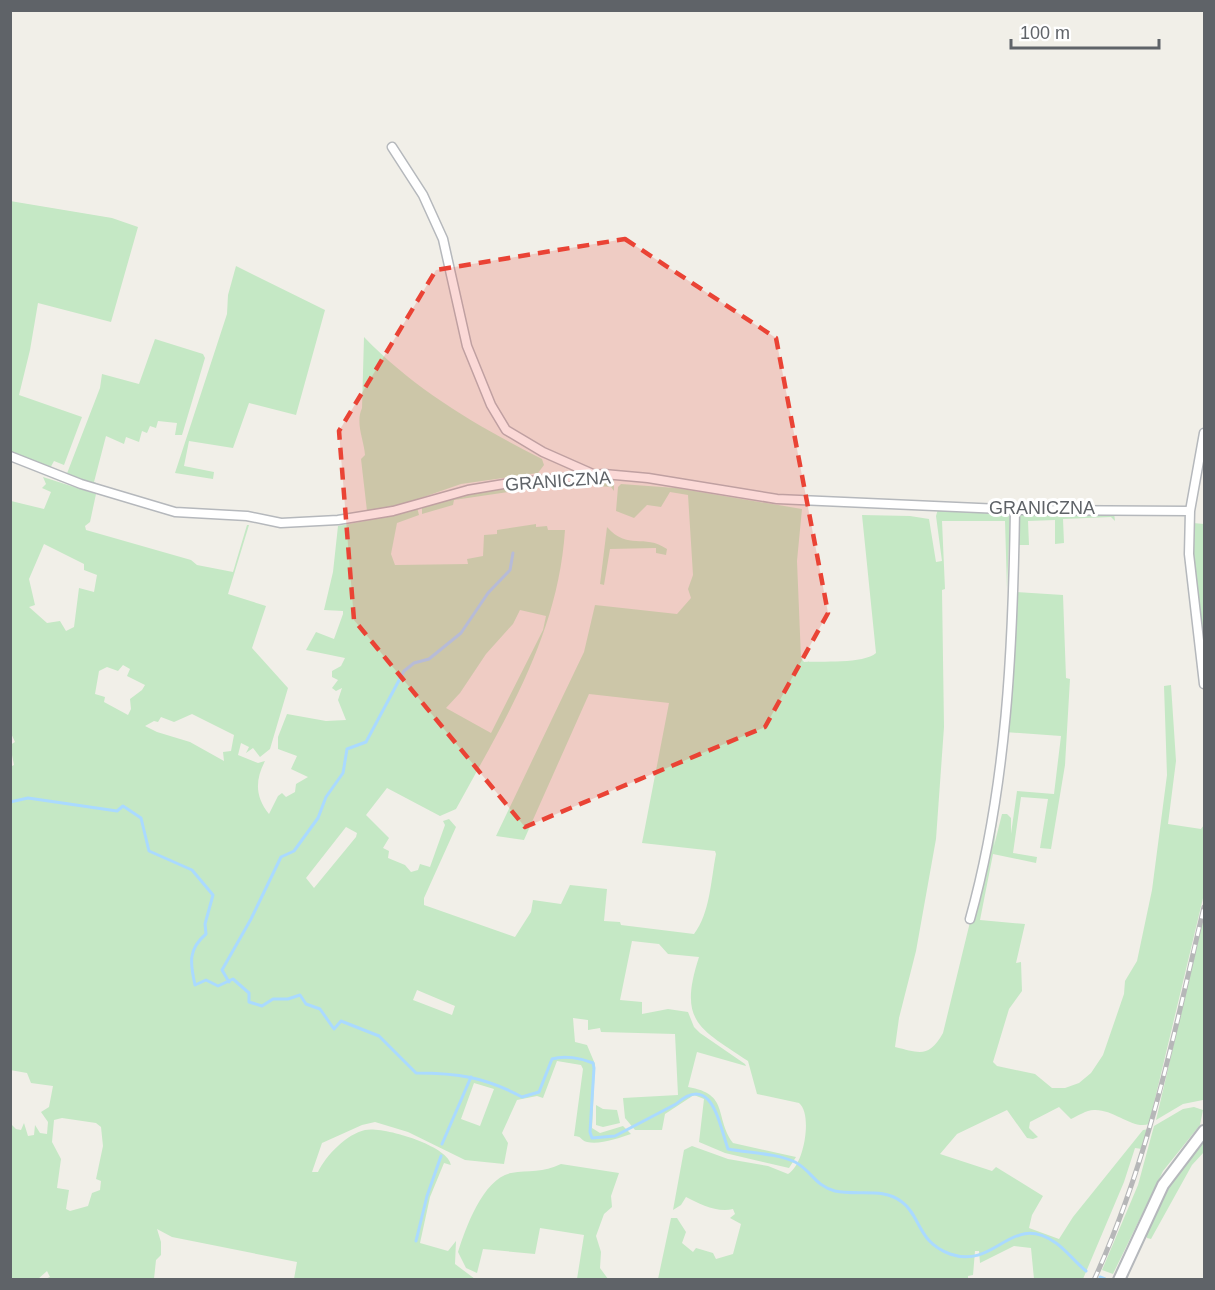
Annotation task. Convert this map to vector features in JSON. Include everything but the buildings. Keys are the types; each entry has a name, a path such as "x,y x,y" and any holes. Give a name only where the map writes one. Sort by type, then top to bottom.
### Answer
{"street":[{"path":"392,147 423,195 443,239 467,346 491,405 506,430 543,452 595,475"},
{"path":"1204,433 1190,511 1189,554 1204,684"},
{"name":"GRANICZNA","path":"10,456 72,481 175,512 247,516 281,523 338,520 393,511 468,490 510,483 595,475 648,478 777,499 1015,509 1190,511"},
{"path":"970,919 979,887 1000,768 1014,595 1015,509"},
{"path":"1119,1280 1163,1185 1204,1131"}],"highlighted area":[{"path":"625,239 776,338 828,613 765,727 525,827 354,620 339,431 436,270"}],"green space":[{"path":"10,201 112,218 138,227 111,322 38,303 19,395 82,417 64,465 54,461 48,472 11,453"},
{"path":"236,266 325,310 296,415 249,403 233,448 189,441 184,466 214,472 213,479 175,473 227,314 228,295"},
{"path":"364,337 404,374 448,406 542,459 544,465 538,473 461,484 395,507 367,511 361,459 365,455 359,420 362,408"},
{"path":"155,339 203,354 205,358 182,435 175,435 177,423 158,421 156,428 150,426 147,433 142,431 139,442 126,437 124,444 106,436 94,482 103,486 102,488 66,476 100,388 102,374 139,384"},
{"path":"43,477 96,494 90,522 85,526 86,530 191,560 197,565 233,572 247,525 249,525 228,594 266,606 252,648 288,688 270,749 260,757 253,748 246,753 249,747 241,743 238,755 258,763 265,761 259,775 258,788 261,801 269,814 278,796 282,793 286,797 295,792 296,784 308,777 291,769 297,756 278,749 278,737 287,714 326,721 346,720 338,700 342,688 336,691 332,688 338,680 332,677 332,671 341,666 345,658 306,650 316,632 334,639 343,614 343,611 324,610 333,572 338,526 392,516 417,507 419,515 397,523 391,554 395,565 468,564 467,559 483,556 484,535 497,534 497,530 536,524 536,527 547,526 548,530 565,530 552,606 540,641 510,709 456,809 440,816 387,788 366,815 389,838 383,848 389,851 388,858 405,865 411,872 418,870 420,864 430,867 445,825 443,821 449,819 456,827 424,898 424,905 515,937 531,912 533,900 561,904 570,885 607,889 604,921 620,922 621,925 694,934 707,906 715,851 642,843 669,703 589,694 524,840 496,836 584,652 595,605 677,614 691,598 688,589 693,575 688,495 670,492 661,507 647,505 634,518 616,511 618,487 621,484 676,488 802,509 797,561 801,658 804,662 862,659 876,653 862,515 910,516 929,519 936,562 942,561 936,516 938,509 1007,512 1010,516 1007,589 1005,521 942,521 945,589 942,590 944,727 936,839 916,951 899,1018 895,1047 923,1052 933,1047 943,1033 999,803 994,846 1002,814 1007,814 1011,818 1011,834 1017,791 1054,794 1061,736 1005,732 1015,592 1063,595 1066,678 1070,679 1065,765 1051,849 1040,848 1048,799 1021,797 1013,853 1037,857 1036,863 993,854 980,920 1025,924 1016,963 1021,962 1022,991 1009,1009 993,1062 997,1066 1035,1074 1052,1088 1065,1088 1079,1083 1091,1073 1103,1055 1124,994 1125,981 1137,961 1152,890 1167,775 1164,686 1171,685 1176,761 1168,824 1201,829 1204,825 1204,894 1149,1124 1136,1124 1109,1113 1094,1110 1071,1119 1059,1107 1030,1122 1029,1128 1038,1137 1033,1139 1027,1138 1007,1110 957,1134 940,1154 992,1171 996,1167 1043,1196 1032,1215 1029,1228 1059,1239 1073,1217 1143,1130 1149,1129 1142,1149 1135,1148 1124,1182 1083,1279 1034,1279 1031,1248 1014,1246 980,1263 979,1251 975,1251 973,1275 968,1276 968,1279 658,1279 671,1218 677,1218 686,1232 682,1243 693,1252 696,1248 713,1253 716,1259 733,1254 741,1224 730,1218 735,1214 733,1209 715,1209 686,1197 681,1205 673,1210 684,1150 692,1146 728,1159 768,1166 788,1174 794,1169 802,1151 806,1128 803,1109 799,1103 757,1094 748,1061 705,1031 697,1021 692,1010 691,996 699,957 668,954 659,944 632,941 620,1000 642,1002 642,1014 668,1009 688,1012 694,1027 700,1033 745,1064 746,1066 697,1052 688,1087 701,1090 716,1101 727,1133 733,1143 796,1157 789,1168 725,1153 699,1142 704,1099 694,1095 665,1114 662,1130 635,1130 625,1118 623,1098 678,1095 675,1034 601,1032 600,1028 588,1030 588,1020 573,1018 575,1042 587,1045 595,1064 592,1128 600,1133 623,1126 631,1134 598,1143 587,1142 574,1136 583,1069 581,1065 557,1061 543,1098 537,1096 517,1100 502,1133 508,1143 504,1164 465,1160 408,1132 375,1122 362,1125 322,1143 312,1172 318,1172 332,1152 344,1141 365,1130 400,1134 428,1145 447,1158 451,1165 444,1163 430,1197 420,1243 448,1251 456,1241 455,1264 475,1279 294,1279 297,1262 172,1237 157,1229 161,1242 161,1255 156,1260 154,1279 45,1279 50,1277 47,1271 38,1279 11,1279 10,1123 16,1129 21,1130 24,1123 28,1136 34,1135 35,1125 40,1133 47,1134 48,1122 41,1112 49,1107 53,1086 31,1083 27,1073 10,1070 10,767 14,765 10,745 15,742 10,731 11,501 44,509 51,492 42,488 46,484","holes":["44,544 84,564 84,570 97,575 94,592 79,588 74,627 66,631 60,621 47,623 29,607 35,605 29,579","520,610 546,616 543,630 491,733 446,708 460,693 486,654 513,624","123,665 130,669 127,676 145,685 130,699 131,709 128,715 104,702 105,697 95,694 99,671 107,667 118,671","192,714 234,735 231,751 223,752 224,761 190,742 145,726 154,721 158,722 161,717 174,722","346,827 357,833 314,888 306,878","417,990 455,1006 452,1015 413,1000","474,1083 494,1089 480,1126 461,1119","62,1118 96,1123 101,1127 103,1146 96,1179 101,1181 100,1190 92,1193 88,1206 70,1211 66,1209 69,1190 57,1188 61,1159 52,1142 54,1120"]},
{"path":"614,480 614,491 611,487 576,484 576,481"},
{"path":"571,481 571,483 454,500 453,505 422,514 422,505 495,487"},
{"path":"1020,512 1114,513 1115,521 1111,517 1063,519 1064,543 1055,544 1055,520 1028,521 1029,545 1015,545 1016,515"},
{"path":"1193,523 1204,524 1204,655 1192,549"},
{"path":"607,527 622,538 659,544 667,549 666,555 656,553 656,548 610,549 604,585 600,584"},
{"path":"1204,916 1203,1100 1183,1104 1156,1120"},
{"path":"596,1105 603,1109 617,1110 620,1123 603,1127 596,1125"},
{"path":"1194,1107 1203,1110 1200,1125 1163,1171 1113,1274 1102,1270 1138,1185 1154,1126 1183,1109"},
{"path":"1204,1142 1204,1152 1192,1165 1151,1239 1147,1238 1146,1235 1178,1173 1194,1151"},
{"path":"561,1164 619,1173 611,1196 612,1207 604,1214 596,1236 601,1252 600,1268 608,1279 577,1279 584,1235 540,1228 535,1254 483,1249 477,1273 466,1268 458,1252 477,1205 492,1184 511,1173 542,1170"}],"waterway":[{"path":"229,982 222,970 251,919 281,857 294,851 318,818 326,797 343,773 347,749 366,742 404,671 414,663 429,659 461,633 488,593 510,570 513,553"},
{"path":"10,802 28,798 117,811 123,806 141,818 149,851 192,870 213,895 205,924 206,934 193,951 192,970 195,985 206,980 218,986 233,979 249,993 249,1002 262,1006 273,999 288,999 300,995 306,1004 320,1009 334,1029 341,1021 379,1036 416,1073 470,1078 496,1085 522,1097 539,1092 552,1059 562,1057 593,1063 590,1132 592,1138 615,1136 688,1096 698,1094 712,1105 728,1149 771,1155 795,1162 828,1189 879,1193 895,1197 908,1208 925,1236 939,1249 966,1257 980,1255 1027,1233 1040,1235 1056,1243 1086,1271"},
{"path":"442,1144 471,1077"},
{"path":"416,1241 427,1196 441,1156"},
{"path":"1100,1277 1105,1279"}],"railway":[{"path":"1094,1280 1113,1235 1145,1143 1171,1049 1204,907"}]}
